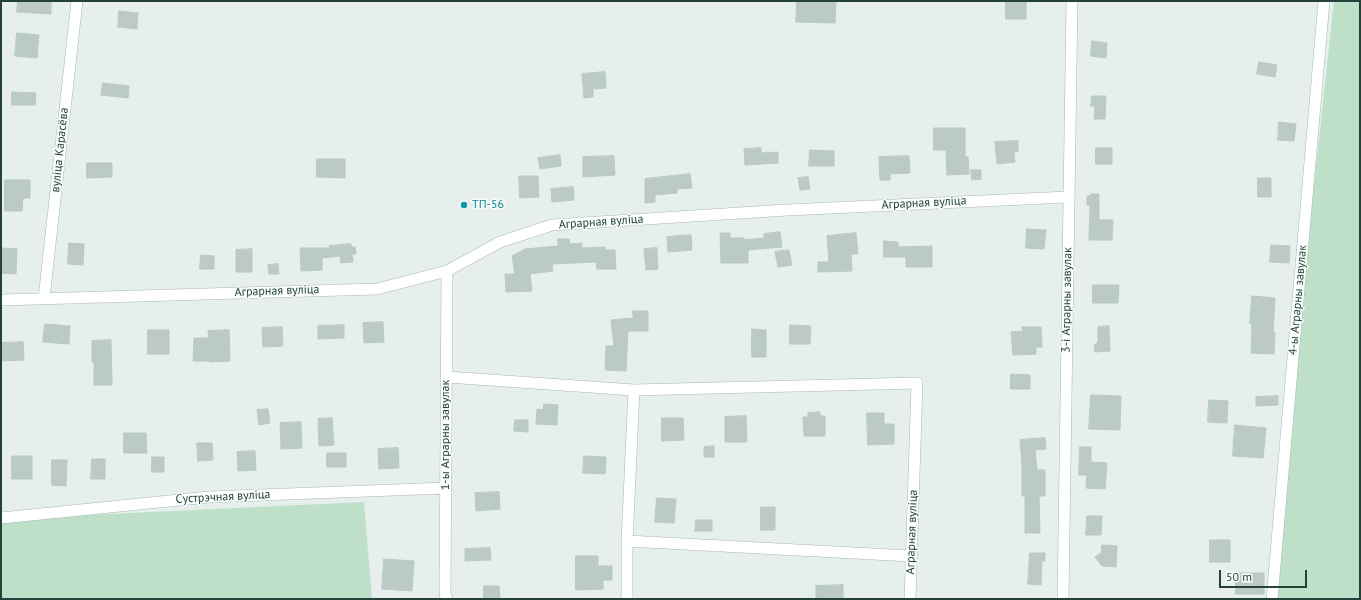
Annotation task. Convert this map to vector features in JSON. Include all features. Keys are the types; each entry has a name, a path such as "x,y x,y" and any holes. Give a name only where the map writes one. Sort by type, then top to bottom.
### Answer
{"street":[{"name":"вуліца Карасёва","path":"44,298 76,1"},
{"name":"3-і Аграрны завулак","path":"1063,599 1072,1"},
{"name":"4-ы Аграрны завулак","path":"1272,599 1324,1"},
{"name":"Аграрная вуліца","path":"1,300 377,288 447,271 500,242 552,225 787,210 1068,197"},
{"name":"1-ы Аграрны завулак","path":"447,271 445,594 447,599"},
{"name":"Аграрная вуліца","path":"447,377 634,390 917,383 910,599"},
{"path":"627,599 627,542 634,390"},
{"name":"Сустрэчная вуліца","path":"1,518 209,497 446,488"},
{"path":"627,542 911,556"}],"green space":[{"path":"1334,1 1360,1 1360,599 1269,599"},
{"path":"364,502 372,599 1,599 1,519"}],"building":[{"path":"18,1 51,1 51,14 17,12"},
{"path":"797,1 836,1 835,23 796,22"},
{"path":"1006,1 1026,1 1026,19 1006,19"},
{"path":"119,11 138,13 137,29 118,27"},
{"path":"17,33 39,35 37,58 15,56"},
{"path":"1092,41 1107,43 1106,58 1091,56"},
{"path":"1259,62 1277,65 1275,77 1257,74"},
{"path":"605,72 606,88 593,89 593,97 584,98 582,74"},
{"path":"103,83 129,86 128,98 101,95"},
{"path":"12,92 36,93 35,105 12,105"},
{"path":"1092,96 1106,96 1105,119 1094,119 1095,106 1091,106"},
{"path":"1279,122 1296,124 1294,141 1278,140"},
{"path":"934,128 965,128 965,157 968,157 969,174 947,175 946,150 934,150"},
{"path":"1018,141 1018,151 1014,152 1015,162 997,164 995,142"},
{"path":"761,148 761,153 778,152 778,163 745,165 744,149"},
{"path":"1096,148 1112,148 1112,164 1096,164"},
{"path":"810,150 834,151 834,166 809,166"},
{"path":"560,155 561,166 540,169 538,158"},
{"path":"614,156 615,175 583,177 583,157"},
{"path":"909,156 910,173 890,174 890,180 880,180 879,157"},
{"path":"317,159 345,159 345,178 317,177"},
{"path":"87,163 112,163 112,177 87,178"},
{"path":"971,170 981,170 981,179 972,180"},
{"path":"690,174 692,188 677,189 677,193 655,195 655,202 645,203 645,179"},
{"path":"519,176 538,176 539,197 520,198"},
{"path":"808,177 810,189 800,190 798,178"},
{"path":"1258,178 1271,178 1271,197 1258,197"},
{"path":"5,180 30,180 30,198 23,198 22,211 5,211"},
{"path":"573,187 574,200 552,202 551,189"},
{"path":"1091,194 1099,194 1099,220 1113,220 1112,240 1089,240 1090,205 1087,205 1087,196 1090,196"},
{"path":"1027,229 1046,230 1044,249 1026,248"},
{"path":"780,232 782,247 748,250 748,263 721,263 720,233 730,233 730,238 744,238 744,240 764,238 764,234"},
{"path":"856,233 858,254 851,254 852,271 818,272 818,262 829,262 827,236"},
{"path":"691,235 692,250 668,252 667,237"},
{"path":"558,239 569,239 570,244 582,243 582,248 605,247 605,250 615,250 616,269 597,269 596,262 552,264 553,271 530,274 532,291 506,292 505,274 515,274 512,256 525,249 558,246"},
{"path":"884,241 898,242 898,247 932,246 932,267 906,267 906,257 884,257"},
{"path":"69,243 84,244 83,265 68,264"},
{"path":"351,244 351,247 355,247 356,254 352,254 353,262 341,263 340,256 322,258 322,270 301,271 300,248 330,248 329,246"},
{"path":"1271,245 1290,246 1289,263 1270,262"},
{"path":"1,248 17,249 16,274 1,273"},
{"path":"657,248 658,269 646,270 644,249"},
{"path":"252,249 252,272 236,272 236,250"},
{"path":"789,250 792,265 778,267 775,252"},
{"path":"201,255 214,256 214,269 200,269"},
{"path":"278,264 279,274 269,274 268,265"},
{"path":"1093,285 1119,285 1118,303 1093,303"},
{"path":"1252,296 1275,298 1273,332 1275,332 1274,354 1251,353 1252,324 1250,324"},
{"path":"633,311 648,311 648,331 628,331 626,371 605,370 606,346 614,346 611,320 633,318"},
{"path":"383,322 384,342 364,343 363,323"},
{"path":"45,324 70,326 69,344 43,342"},
{"path":"344,325 344,338 318,339 318,326"},
{"path":"790,325 811,326 810,344 790,344"},
{"path":"1109,326 1110,351 1095,352 1094,345 1098,342 1098,327"},
{"path":"282,327 283,346 263,347 262,328"},
{"path":"1022,327 1041,327 1042,347 1036,347 1036,354 1013,355 1011,332 1023,331"},
{"path":"752,329 766,330 766,357 752,357"},
{"path":"148,330 169,330 169,354 148,354"},
{"path":"229,330 230,361 193,361 194,338 209,338 208,331"},
{"path":"111,340 112,385 94,385 92,341"},
{"path":"23,342 24,360 1,361 1,343"},
{"path":"1011,374 1030,375 1030,389 1011,389"},
{"path":"1091,395 1121,396 1120,430 1089,429"},
{"path":"1278,396 1278,405 1256,406 1256,397"},
{"path":"1209,400 1228,401 1227,423 1208,422"},
{"path":"544,404 558,405 557,425 536,424 537,409 543,410"},
{"path":"268,409 270,423 259,425 257,410"},
{"path":"820,412 820,416 825,416 825,436 804,436 803,417 808,417 808,413"},
{"path":"867,413 884,413 884,424 894,424 894,444 868,445"},
{"path":"746,416 747,442 725,442 725,417"},
{"path":"332,418 334,445 319,446 318,419"},
{"path":"662,418 683,418 684,440 662,441"},
{"path":"515,420 528,420 528,432 514,431"},
{"path":"301,422 302,448 281,449 280,423"},
{"path":"1235,425 1266,428 1263,458 1233,456"},
{"path":"124,433 146,433 147,453 124,453"},
{"path":"1045,438 1046,449 1035,450 1037,470 1045,470 1045,496 1039,496 1040,533 1025,533 1025,496 1022,496 1020,440"},
{"path":"197,443 212,443 213,460 198,461"},
{"path":"714,446 714,457 704,457 704,447"},
{"path":"1080,447 1091,447 1091,462 1107,463 1105,489 1086,488 1087,475 1079,475"},
{"path":"398,448 399,468 379,469 378,449"},
{"path":"255,451 256,470 238,471 237,452"},
{"path":"327,453 346,453 346,467 327,467"},
{"path":"12,456 32,456 32,479 12,479"},
{"path":"584,456 606,457 605,474 583,473"},
{"path":"152,457 164,457 164,472 152,472"},
{"path":"92,459 105,459 105,479 91,479"},
{"path":"52,460 67,460 66,486 52,485"},
{"path":"499,492 500,509 476,511 475,493"},
{"path":"657,498 676,499 674,523 655,522"},
{"path":"761,507 775,507 775,530 761,530"},
{"path":"1087,516 1102,516 1101,535 1086,535"},
{"path":"696,520 712,520 712,531 695,531"},
{"path":"1210,540 1230,540 1230,562 1210,562"},
{"path":"1102,545 1117,546 1116,567 1102,566 1095,557 1101,553"},
{"path":"490,548 491,560 465,561 465,549"},
{"path":"1030,553 1045,553 1045,561 1042,561 1041,585 1028,584"},
{"path":"576,556 598,556 598,566 612,566 612,580 603,580 603,589 576,590"},
{"path":"384,559 414,561 412,591 382,589"},
{"path":"1236,573 1264,573 1264,594 1236,594"},
{"path":"843,585 843,599 816,599 816,586"},
{"path":"484,586 499,586 500,599 484,599"}],"place":[{"name":"ТП-56","path":"464,205"}]}
